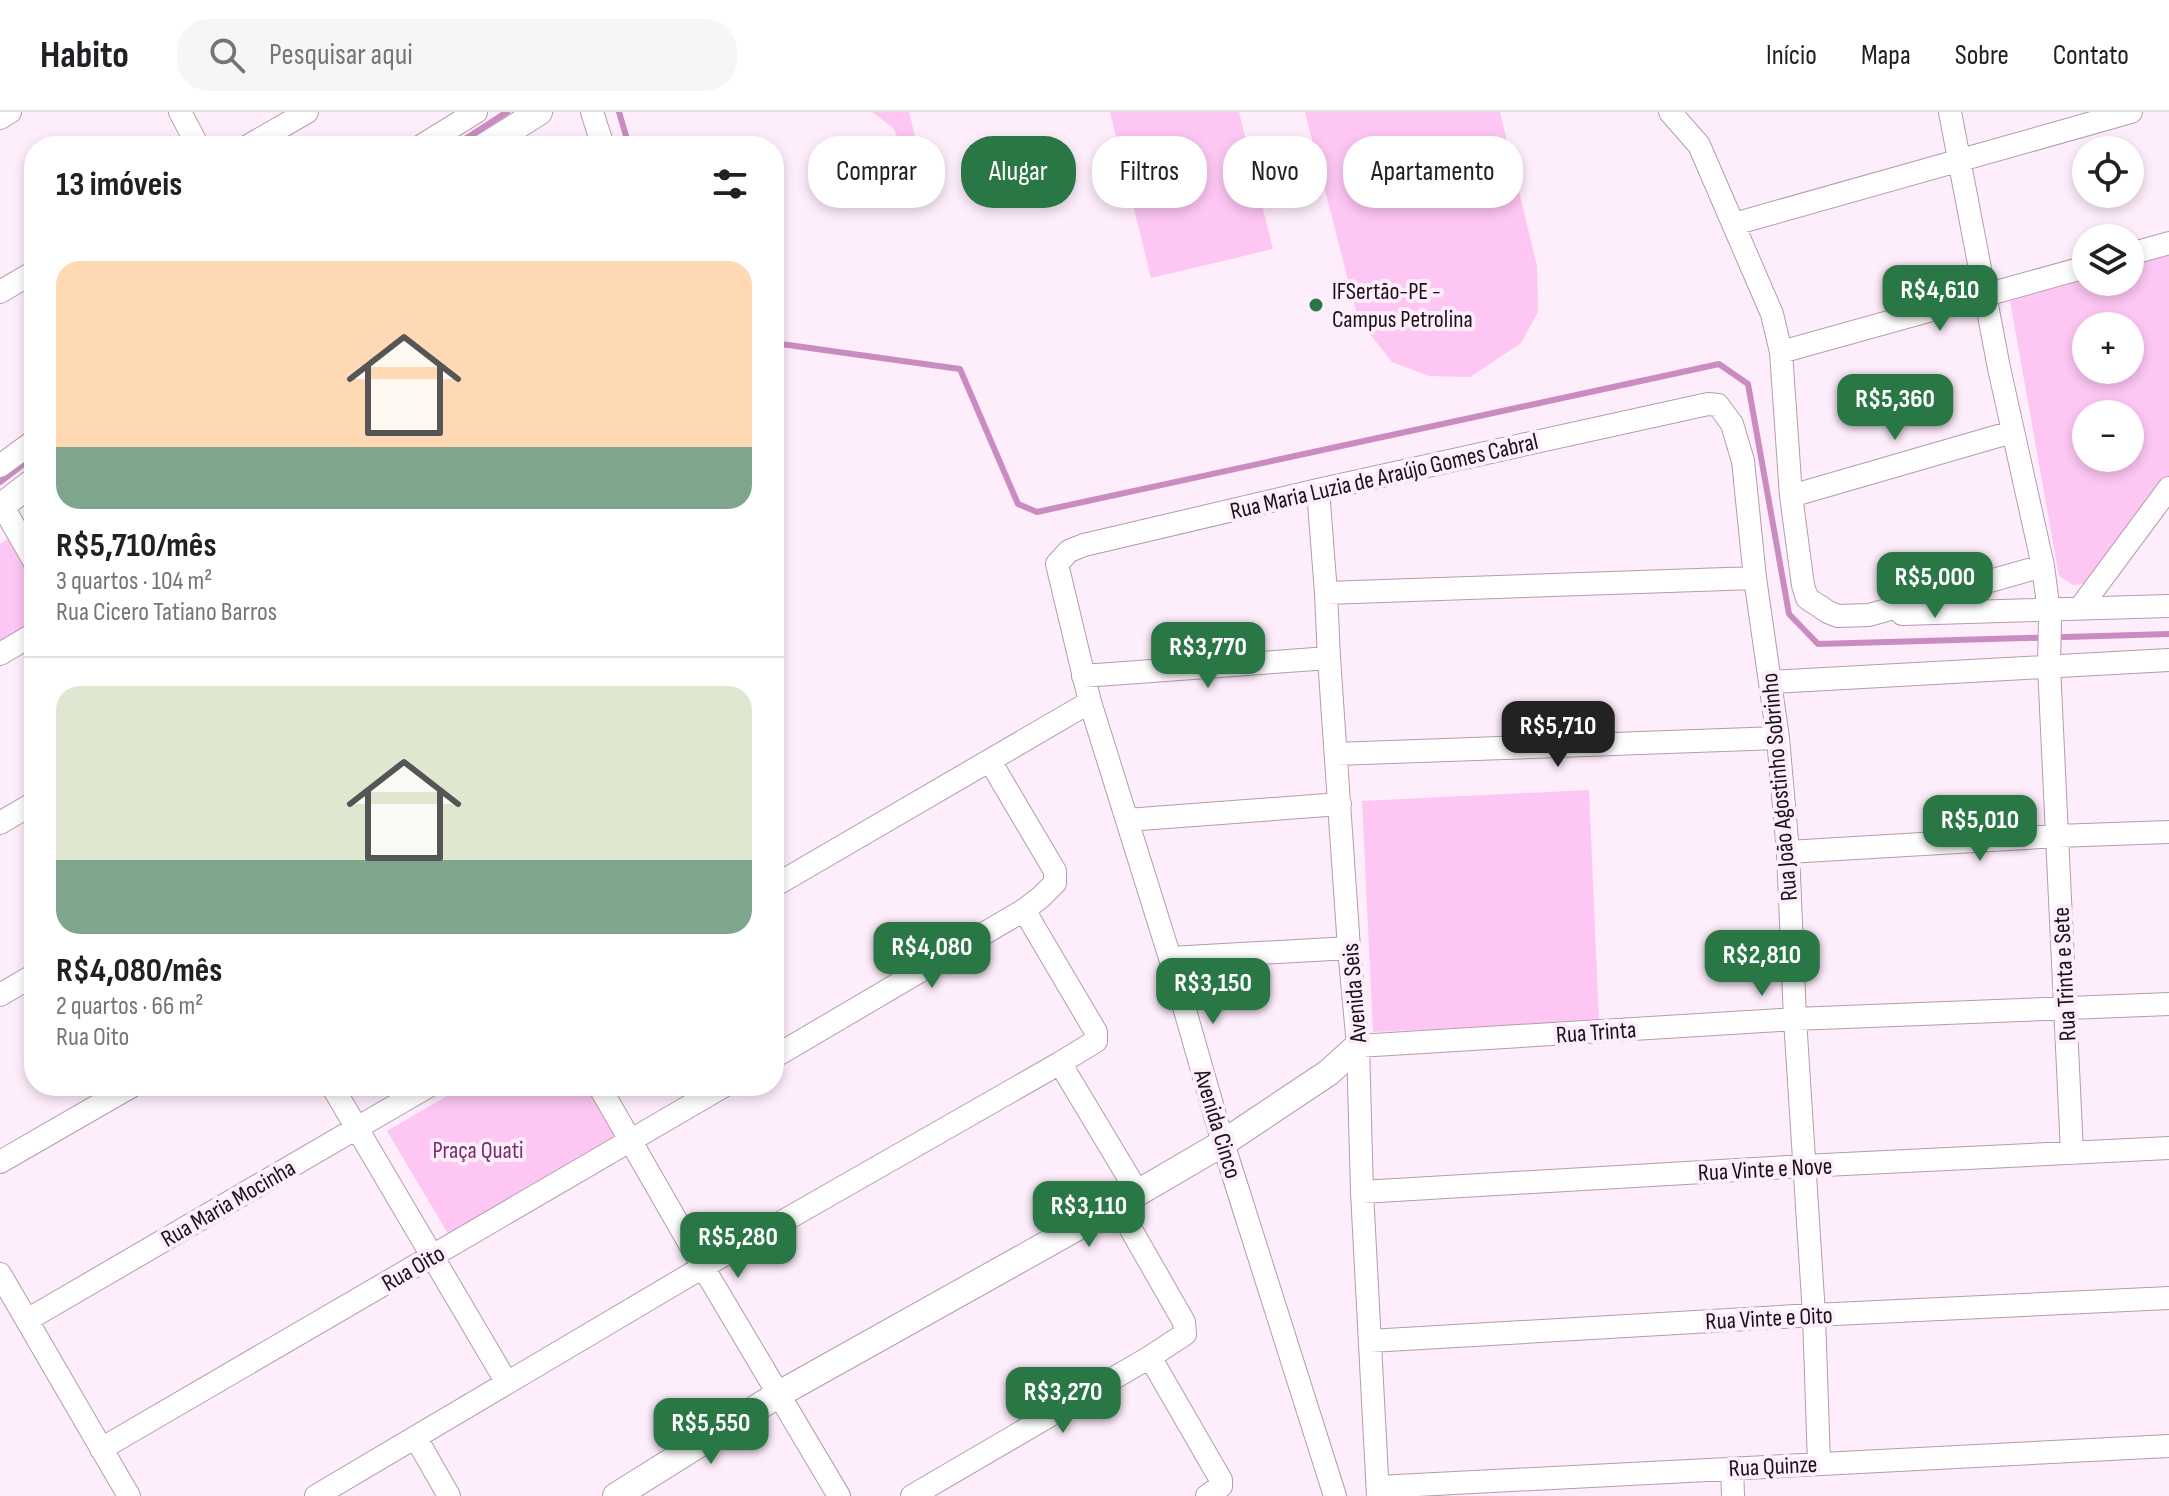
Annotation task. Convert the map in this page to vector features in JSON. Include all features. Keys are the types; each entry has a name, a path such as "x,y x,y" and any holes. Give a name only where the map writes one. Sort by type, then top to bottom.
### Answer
{"street":[{"path":"0,118 10,112"},
{"path":"180,112 193,136"},
{"path":"265,136 307,112"},
{"path":"437,136 476,112"},
{"path":"501,136 539,112"},
{"path":"592,112 600,136"},
{"path":"1670,112 1699,145 1772,314 1781,352 1791,496 1807,598 1838,616 2049,615 2080,608 2169,606"},
{"path":"1950,112 2012,432 2043,566 2049,615"},
{"path":"1734,224 2131,112"},
{"path":"2144,250 2169,243"},
{"path":"1781,352 2072,271"},
{"path":"0,292 24,278"},
{"name":"Rua Maria Luzia de Araújo Gomes Cabral","path":"1057,564 1069,551 1084,545 1697,405 1718,405"},
{"name":"Rua João Agostinho Sobrinho","path":"1718,405 1732,424 1743,461 1755,578 1778,738 1788,852 1814,1315 1819,1464"},
{"path":"1791,496 2012,432"},
{"path":"0,466 24,448"},
{"path":"2080,608 2169,488"},
{"path":"24,489 1,506 24,544"},
{"name":"Avenida Seis","path":"1318,490 1358,1046 1362,1192 1378,1491"},
{"name":"Avenida Cinco","path":"1057,564 1090,702 1170,958 1223,1143 1335,1496"},
{"path":"1869,615 2043,566"},
{"path":"1326,593 1755,578"},
{"name":"Rua Trinta e Sete","path":"2049,615 2072,1153"},
{"path":"0,654 24,640"},
{"path":"1083,676 1329,658"},
{"path":"1771,682 2049,659 2169,660"},
{"path":"784,880 1090,702"},
{"path":"1336,754 1778,738"},
{"path":"784,1051 1024,910 1055,883 1055,871 990,761"},
{"path":"1127,820 1340,804"},
{"path":"0,823 24,809"},
{"path":"1788,852 2169,832"},
{"path":"316,1496 703,1267 1097,1040 1096,1032 1024,910"},
{"path":"1170,958 1349,948"},
{"path":"0,995 24,981"},
{"name":"Rua Trinta","path":"1358,1046 1795,1019 2169,1004"},
{"path":"616,1496 779,1394 1223,1143 1328,1073 1358,1046"},
{"path":"912,1496 1185,1334 1184,1322 1060,1063"},
{"path":"0,1162 115,1096"},
{"path":"338,1096 507,1383"},
{"name":"Rua Maria Mocinha","path":"27,1320 412,1096"},
{"path":"605,1096 839,1496"},
{"name":"Rua Oito","path":"101,1449 707,1096"},
{"name":"Rua Vinte e Nove","path":"1362,1192 2169,1148"},
{"path":"0,1274 129,1496"},
{"name":"Rua Vinte e Oito","path":"1370,1341 2169,1298"},
{"path":"1150,1357 1221,1480 1214,1491"},
{"path":"416,1438 449,1496"},
{"name":"Rua Quinze","path":"1378,1491 1732,1468 2169,1446"},
{"path":"1732,1468 1733,1496"}],"green space":[{"path":"872,112 909,112 915,136 897,136 893,128"},
{"path":"1110,112 1239,112 1245,136 1223,136 1223,208 1263,208 1273,249 1151,278 1134,208 1207,208 1207,136 1116,136"},
{"path":"1305,112 1500,112 1506,136 1343,136 1343,208 1523,208 1537,266 1538,312 1521,343 1470,377 1429,376 1392,362 1358,319 1327,198 1327,136 1311,136"},
{"path":"2169,255 2169,476 2092,583 2073,585 2059,576 2010,301 2072,283 2072,296 2144,296 2144,262"},
{"path":"9,538 24,566 24,632 0,645 0,544"},
{"path":"1589,790 1599,1022 1373,1032 1362,801"},
{"name":"Praça Quati","path":"447,1096 604,1096 627,1134 450,1237 387,1131"}],"waterway":[{"path":"470,136 507,112"},
{"path":"619,112 626,136"},
{"path":"784,344 960,369 1018,504 1037,512 1719,364 1748,384 1789,614 1818,644 2169,634"},
{"path":"0,482 24,464"}],"place":[{"name":"IFSertão-PE - Campus Petrolina","path":"1316,305"}]}
